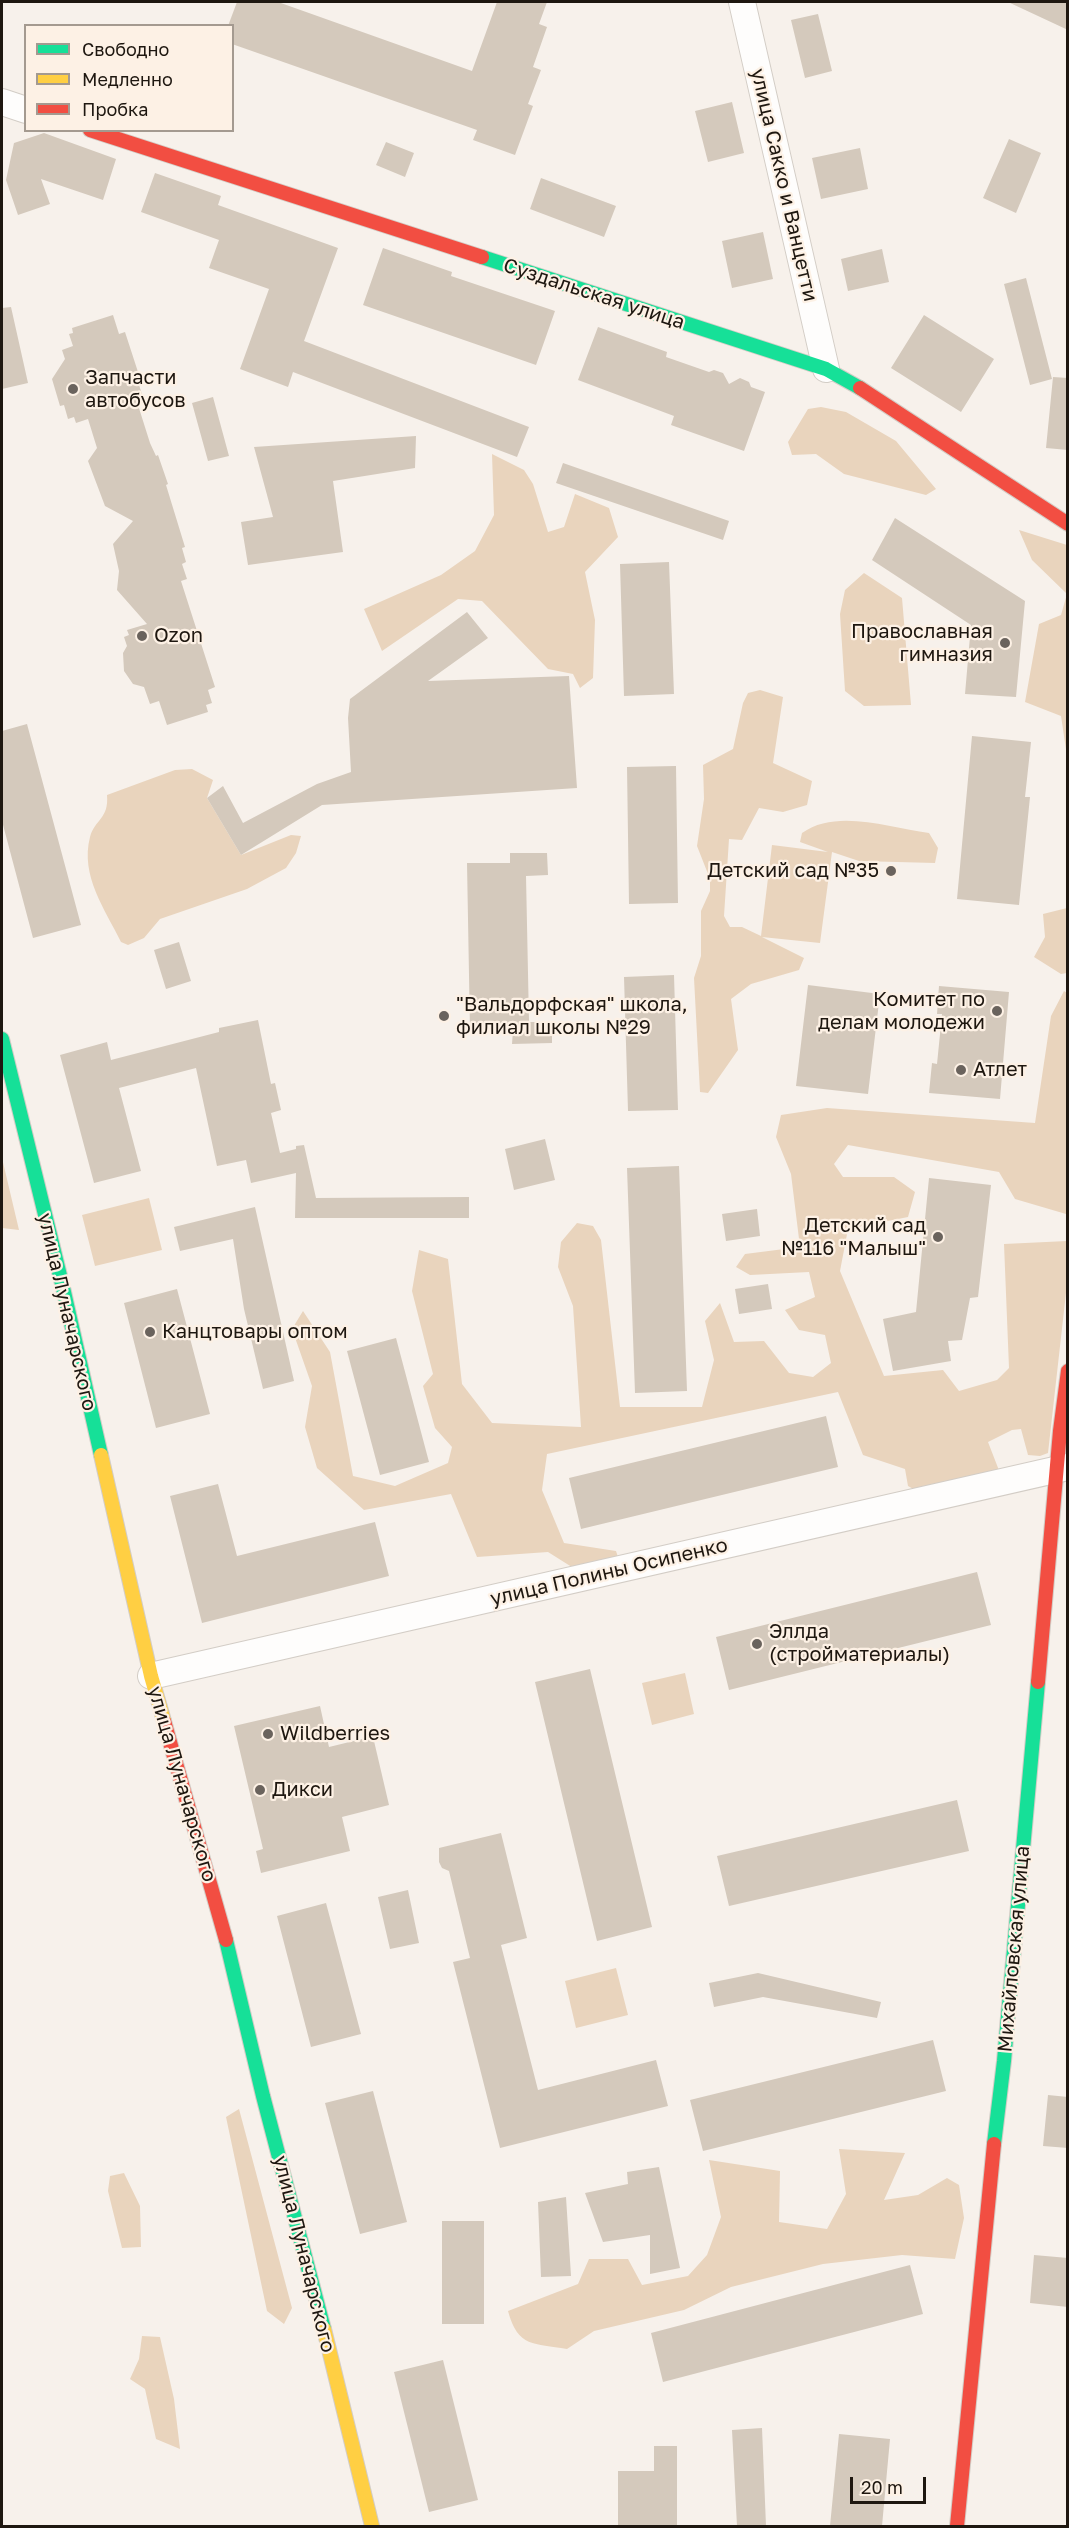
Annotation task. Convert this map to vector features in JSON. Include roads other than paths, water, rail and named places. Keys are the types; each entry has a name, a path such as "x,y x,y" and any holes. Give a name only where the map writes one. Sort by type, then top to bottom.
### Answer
{"street":[{"name":"улица Сакко и Ванцетти","path":"742,2 826,369"},
{"path":"2,102 24,109"},
{"name":"Суздальская улица","path":"96,132 826,369 858,387 1068,524"},
{"name":"улица Луначарского","path":"2,1039 67,1304 151,1676 219,1910 263,2096 309,2264 372,2526"},
{"name":"Михайловская улица","path":"957,2526 1062,1468 1068,1371"},
{"name":"улица Полины Осипенко","path":"151,1676 1062,1468"}],"place":[{"name":"Запчасти автобусов","path":"73,389"},
{"name":"Ozon","path":"142,636"},
{"name":"Православная гимназия","path":"1005,643"},
{"name":"Детский сад №35","path":"891,871"},
{"name":"Комитет по делам молодежи","path":"997,1011"},
{"name":"\"Вальдорфская\" школа, филиал школы №29","path":"444,1016"},
{"name":"Атлет","path":"961,1070"},
{"name":"Детский сад №116 \"Малыш\"","path":"938,1237"},
{"name":"Канцтовары оптом","path":"150,1332"},
{"name":"Эллда (стройматериалы)","path":"757,1644"},
{"name":"Wildberries","path":"268,1734"},
{"name":"Дикси","path":"260,1790"}]}
